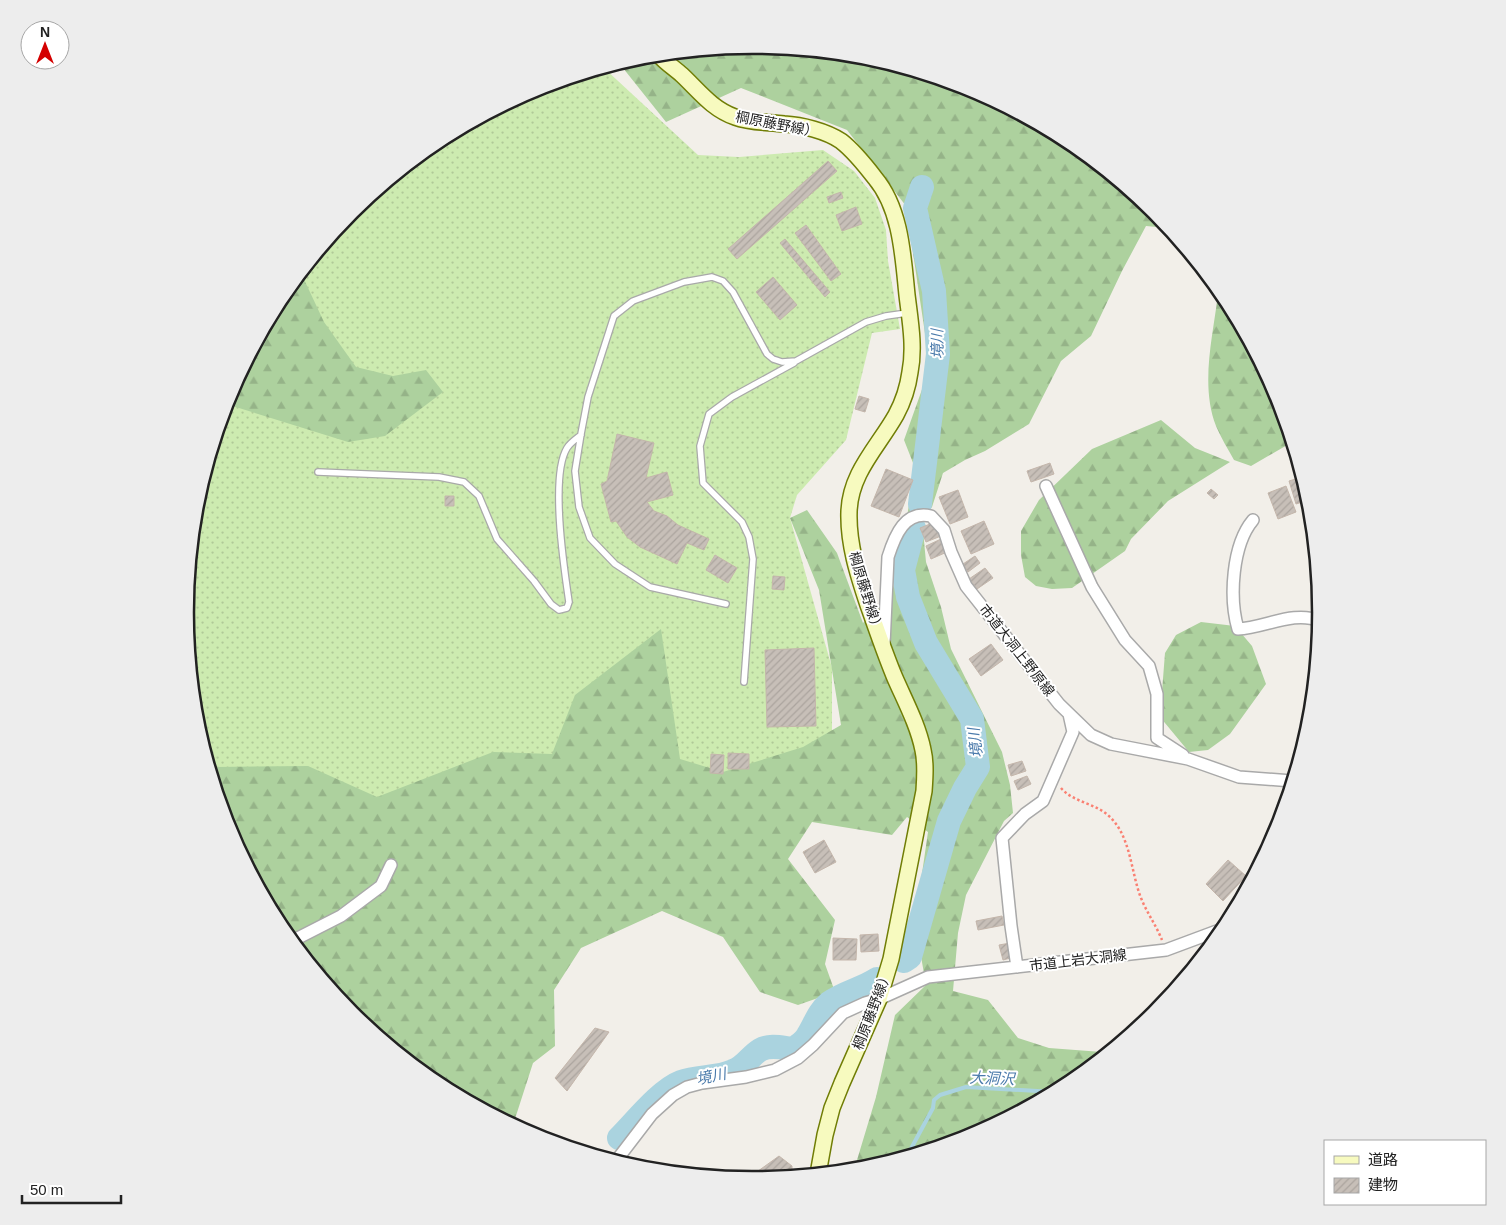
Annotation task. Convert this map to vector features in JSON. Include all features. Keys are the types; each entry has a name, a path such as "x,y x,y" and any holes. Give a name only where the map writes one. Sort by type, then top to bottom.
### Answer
{"main road":[{"name":"棡原藤野線）","path":"666,61 711,104 734,117 752,121 792,124 826,134 841,141 878,180 894,215 901,243 910,313 912,355 907,386 896,415 859,472 852,489 849,512 850,537 854,562 883,650 918,735 923,751 925,772 920,815 891,959 879,999 832,1108 819,1167"}],"street":[{"path":"1046,486 1092,587 1125,640 1149,666 1157,694 1157,738 1188,759"},
{"name":"市道大洞上野原線","path":"883,650 888,556 900,529 907,520 920,514 931,516 944,530 951,552 966,586 1069,714 1091,735 1105,742 1188,759 1238,777 1286,781"},
{"path":"1253,520 1246,528 1239,545 1234,576 1234,614 1238,629 1258,627 1274,621 1303,618 1312,620"},
{"path":"1018,967 1011,926 1002,838 1025,814 1043,801 1072,732 1069,714"},
{"path":"299,938 340,916 380,886 391,865"},
{"name":"市道上岩大洞線","path":"620,1155 652,1114 673,1095 686,1087 775,1070 798,1058 843,1013 928,977 1166,950 1210,933"}],"lane":[{"path":"726,604 650,587 615,564 590,538 579,507 575,471 588,397 614,316 633,301 684,282 712,277 723,281 733,292 767,354 773,359 782,362 796,362"},
{"path":"744,682 753,559 749,537 742,522 703,483 700,446 709,414 732,397 866,322 886,316 910,313"},
{"path":"318,472 438,477 464,482 479,496 497,539 534,581 551,604 559,610 567,608 569,602 563,561 559,506 560,469 567,448 581,434"}],"path":[{"path":"1058,768 1060,772 1059,784 1064,792 1107,814 1120,831 1138,889 1166,950"}],"green space":[{"path":"753,54 790,55 862,64 933,83 1000,111 1063,148 1093,169 1121,192 1157,227 1146,226 1091,336 1061,361 1029,424 985,451 943,473 932,507 922,520 926,562 941,607 951,649 1002,752 1010,785 1013,813 1004,821 966,895 958,933 953,991 988,1000 1018,1038 1049,1048 1098,1052 1063,1077 1000,1114 933,1142 862,1161 856,1162 876,1097 895,1015 926,985 915,922 928,832 907,817 892,835 812,822 788,859 835,920 825,964 835,992 798,1005 760,992 723,937 662,911 581,948 554,990 555,1046 533,1063 515,1118 474,1096 413,1056 358,1008 333,981 288,923 269,892 237,826 216,767 308,766 377,797 493,752 552,754 575,695 661,629 680,759 723,772 803,747 841,725 819,590 790,518 807,510 837,553 863,623 892,593 915,468 904,440 930,367 906,206 847,130 741,88 666,122 624,69 680,59 716,55"},
{"path":"609,73 698,155 739,157 823,150 854,171 875,198 886,230 888,261 900,329 872,333 846,440 797,495 790,518 832,668 832,746 827,777 229,806 213,757 205,722 195,649 194,612 195,576 205,503 213,468 237,399 252,365 288,302 333,244 358,217 413,169 443,148 506,111 539,96 573,83"},
{"path":"304,280 324,322 356,367 393,376 426,370 443,392 385,436 348,442 234,407 252,365 269,333"},
{"path":"1217,301 1254,365 1286,446 1251,466 1234,460 1216,426 1209,394 1208,377"},
{"path":"1161,420 1195,448 1230,462 1168,501 1131,539 1125,551 1072,588 1052,589 1036,586 1025,577 1021,555 1021,531 1039,500 1092,449"},
{"path":"1201,622 1235,626 1252,646 1266,684 1230,734 1208,750 1189,752 1160,717 1165,653 1176,635"}],"building":[{"path":"828,161 837,171 737,259 728,249"},
{"path":"841,192 843,198 829,203 827,197"},
{"path":"856,207 862,224 842,231 836,215"},
{"path":"806,225 841,274 831,281 795,233"},
{"path":"785,239 830,292 825,297 780,243"},
{"path":"773,277 797,305 780,320 756,292"},
{"path":"859,396 869,399 865,412 855,409"},
{"path":"617,434 654,443 646,478 667,472 673,495 647,502 654,511 667,516 678,525 709,539 704,550 687,543 677,564 640,547 627,537 616,521 611,522 601,484 607,481"},
{"path":"1050,463 1054,474 1031,482 1027,471"},
{"path":"886,469 913,480 899,517 871,506"},
{"path":"1296,479 1301,502 1296,504 1289,481"},
{"path":"1286,486 1296,512 1278,519 1268,493"},
{"path":"1211,489 1218,495 1214,499 1207,493"},
{"path":"958,490 968,517 950,524 939,497"},
{"path":"445,496 454,496 454,506 445,506"},
{"path":"984,521 994,544 971,554 961,531"},
{"path":"935,522 941,536 926,542 920,528"},
{"path":"941,539 947,552 931,559 926,546"},
{"path":"715,555 737,568 728,583 706,570"},
{"path":"975,556 980,563 968,572 963,564"},
{"path":"985,568 993,578 977,589 969,579"},
{"path":"773,576 785,577 784,590 772,589"},
{"path":"991,644 1003,660 981,676 969,659"},
{"path":"814,648 816,726 767,727 765,650"},
{"path":"728,753 749,754 749,769 728,769"},
{"path":"711,754 724,755 723,774 710,773"},
{"path":"1022,761 1026,771 1011,776 1008,765"},
{"path":"1027,776 1031,784 1018,790 1014,781"},
{"path":"824,840 836,862 815,873 803,852"},
{"path":"1228,860 1246,876 1223,901 1206,884"},
{"path":"1002,916 1004,925 978,930 976,921"},
{"path":"878,934 879,951 861,952 860,935"},
{"path":"833,938 857,939 856,960 833,960"},
{"path":"1010,943 1014,957 1003,960 999,945"},
{"path":"595,1028 609,1032 567,1091 555,1078"},
{"path":"779,1156 792,1166 792,1170 758,1171"}],"waterway":[{"name":"境川","path":"920,504 938,354 934,291 915,208 922,187"},
{"name":"境川","path":"904,961 910,957 949,821 965,788 978,767 972,719 926,643 908,597 903,570 914,528"},
{"name":"境川","path":"619,1138 656,1099 673,1086 687,1080 721,1075 733,1071 741,1067 756,1052 764,1048 794,1049 807,1037 819,1014 829,1003 877,979"},
{"name":"大洞沢","path":"911,1148 933,1108 934,1100 940,1095 966,1087 1040,1091"}]}
